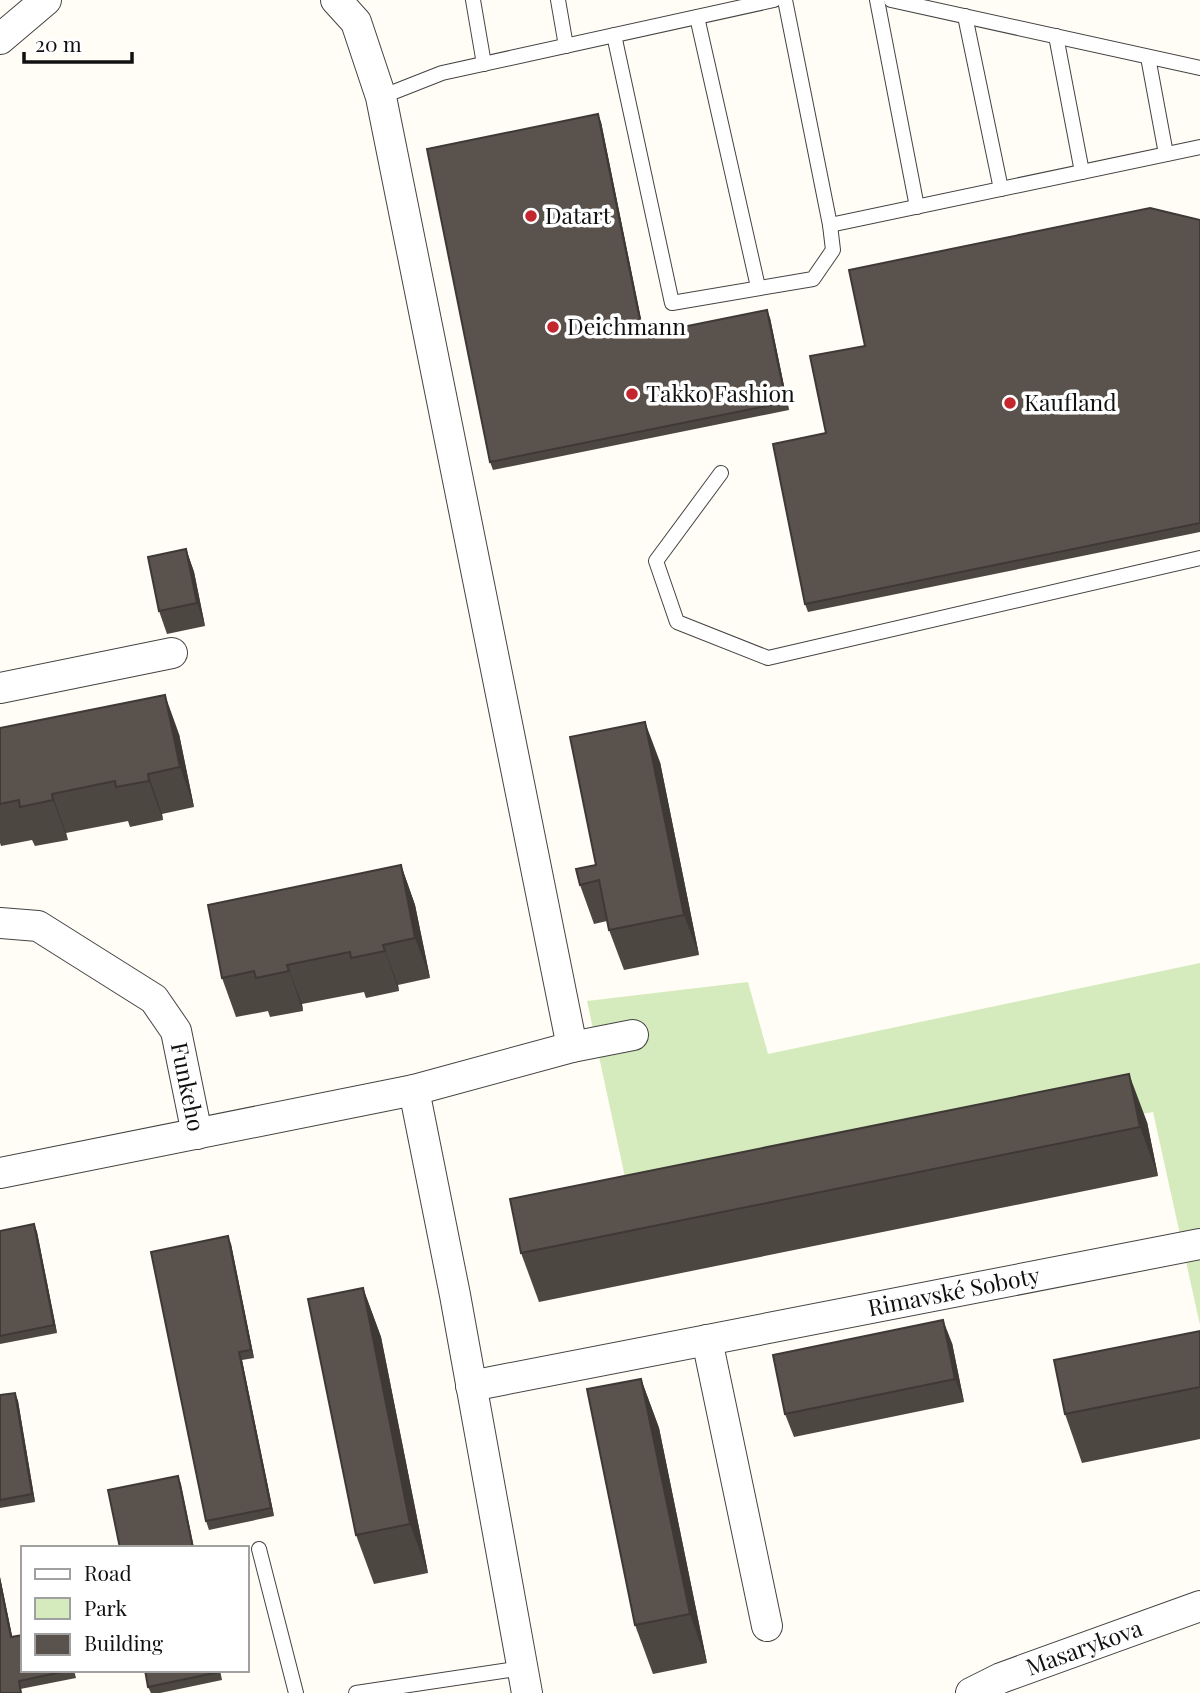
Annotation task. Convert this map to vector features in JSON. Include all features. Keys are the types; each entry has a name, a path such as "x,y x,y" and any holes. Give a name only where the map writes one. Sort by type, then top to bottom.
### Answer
{"street":[{"path":"0,39 46,0"},
{"path":"336,0 356,22 381,97 572,1047"},
{"path":"0,688 172,653"},
{"name":"Funkeho","path":"0,923 38,926 154,999 176,1031 197,1134 414,1090 572,1047 633,1035"},
{"path":"414,1090 524,1681"},
{"path":"0,1173 197,1134"},
{"name":"Rimavské Soboty","path":"471,1386 1200,1244"},
{"path":"708,1340 767,1626"},
{"name":"Masarykova","path":"971,1693 1001,1678 1200,1606"}],"lane":[{"path":"473,0 484,64"},
{"path":"558,0 566,46"},
{"path":"381,97 442,73 774,0"},
{"path":"614,35 673,303 813,279 833,250 785,0"},
{"path":"877,0 918,207"},
{"path":"891,0 1200,68"},
{"path":"965,16 1001,189"},
{"path":"697,17 758,287"},
{"path":"1056,36 1082,172"},
{"path":"1148,57 1167,154"},
{"path":"830,225 1200,147"},
{"path":"721,473 656,561 677,622 768,658 1200,558"},
{"path":"258,1549 296,1693"},
{"path":"356,1693 524,1681"}],"green space":[{"path":"1200,963 1200,1325 1153,1112 631,1205 587,1001 748,982 768,1054"}],"building":[{"path":"598,114 643,335 767,310 786,402 490,462 427,149"},
{"name":"Kaufland","path":"1150,208 1200,220 1200,523 805,604 773,444 826,433 810,356 865,346 849,270"},
{"path":"186,549 197,603 159,611 148,557"},
{"path":"165,695 180,767 148,774 149,781 116,787 115,781 52,794 53,800 20,807 19,800 0,804 0,728"},
{"path":"645,722 684,915 609,930 599,880 580,885 576,869 596,865 570,737"},
{"path":"401,865 415,938 383,945 385,951 351,958 350,952 287,965 289,971 256,978 254,971 222,978 208,905"},
{"path":"1129,1074 1140,1127 521,1253 510,1199"},
{"path":"34,1224 54,1325 0,1336 0,1231"},
{"path":"228,1236 251,1350 239,1352 271,1508 206,1521 151,1252"},
{"path":"363,1288 410,1524 356,1535 308,1299"},
{"path":"943,1320 955,1379 785,1414 773,1355"},
{"path":"1200,1331 1200,1387 1065,1414 1054,1360"},
{"path":"641,1379 690,1614 635,1625 587,1389"},
{"path":"15,1393 32,1494 0,1500 0,1395"},
{"path":"178,1476 193,1546 120,1546 108,1490"},
{"path":"0,1583 11,1637 21,1635 21,1672 62,1672 19,1681 21,1693 0,1693"},
{"path":"145,1672 219,1672 148,1687"}],"place":[{"name":"Datart","path":"531,216"},
{"name":"Deichmann","path":"553,327"},
{"name":"Takko Fashion","path":"632,394"},
{"name":"Kaufland","path":"1010,403"}]}
